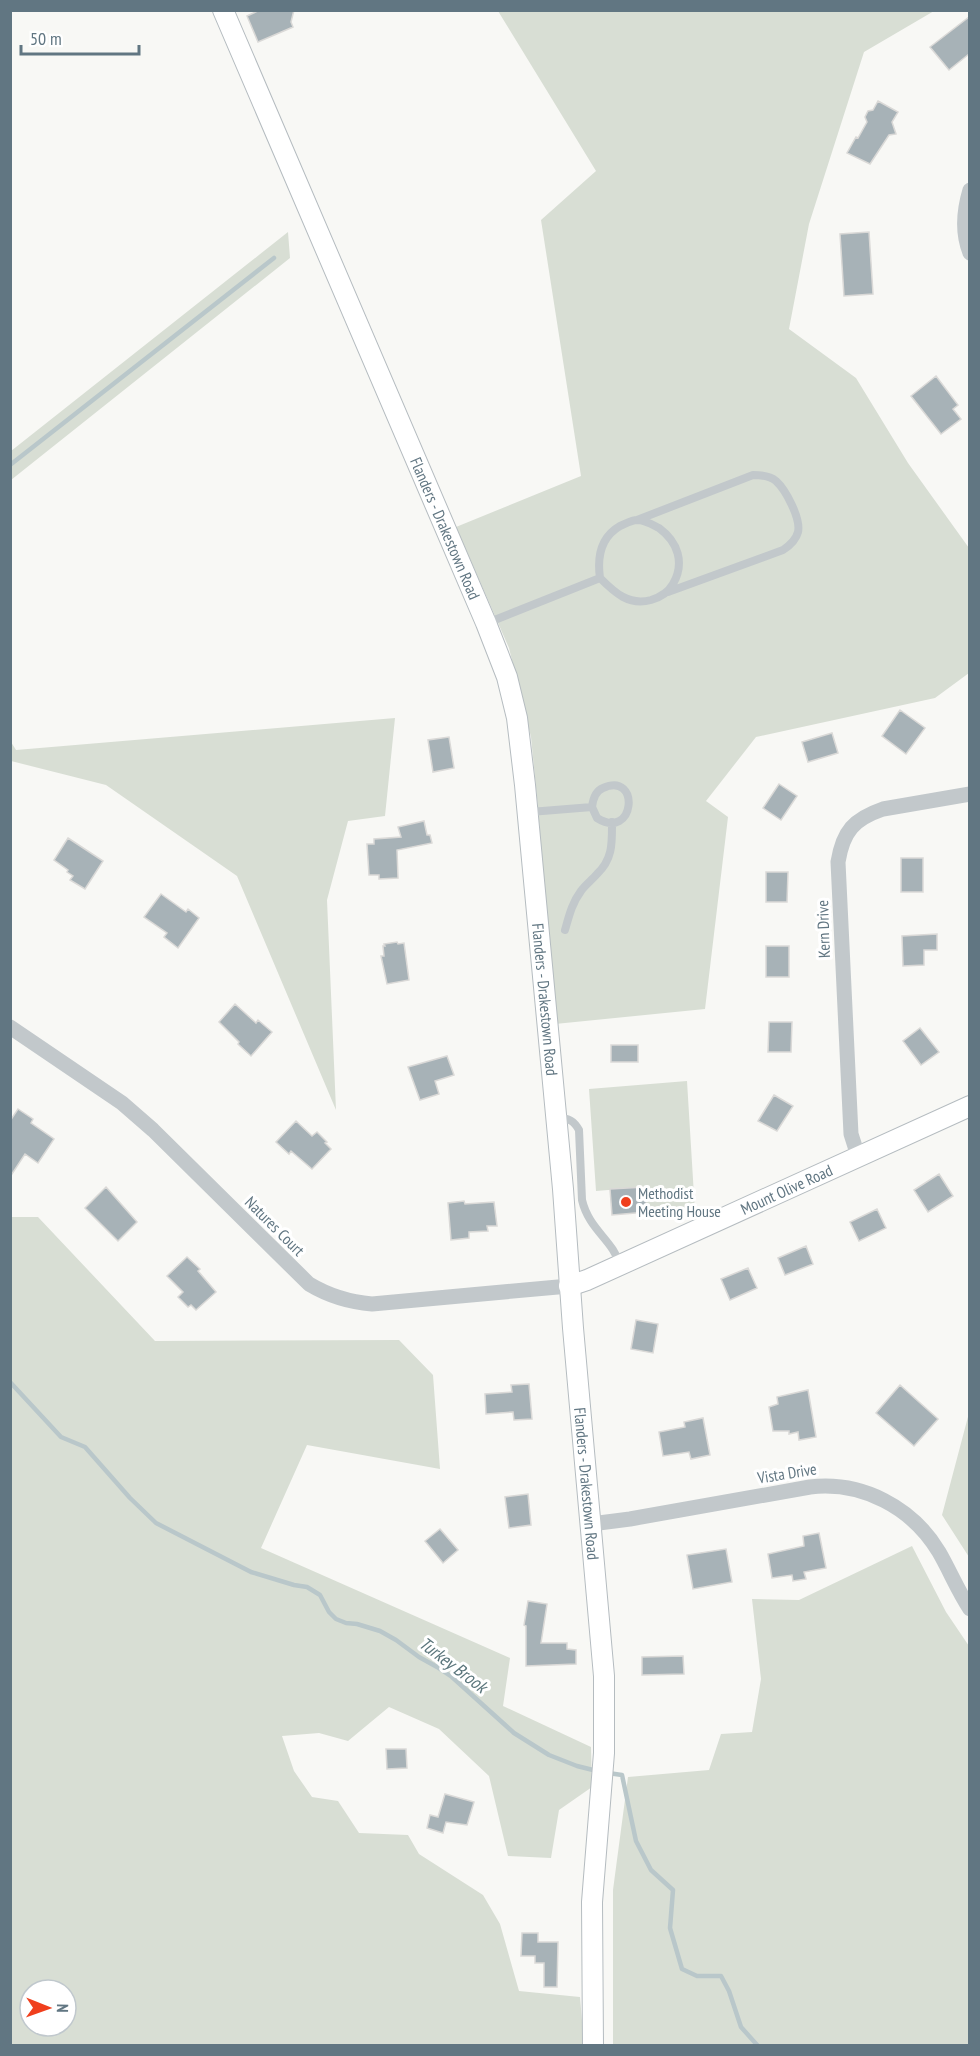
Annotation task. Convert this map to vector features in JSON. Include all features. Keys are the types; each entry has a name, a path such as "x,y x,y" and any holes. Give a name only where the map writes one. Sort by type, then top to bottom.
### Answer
{"street":[{"name":"Flanders - Drakestown Road","path":"223,10 486,623 507,677 517,718 528,812 556,1118 604,1676 604,1753 592,1902 593,2046"},
{"path":"969,189 965,208 969,253"},
{"name":"Kern Drive","path":"858,1155 851,1134 849,1102 838,862 840,849 850,829 858,820 873,812 969,794"},
{"name":"Natures Court","path":"10,1027 122,1103 170,1146 309,1284 330,1296 372,1304 569,1286"},
{"name":"Mount Olive Road","path":"569,1286 587,1280 969,1106"},
{"name":"Vista Drive","path":"591,1524 810,1486 838,1485 859,1490 891,1504 916,1523 938,1550 969,1609"}],"lane":[{"path":"753,475 769,477 776,482 791,503 797,519 798,531 791,544 783,550 644,602 632,602 621,597 600,578 599,566 603,544 609,534 637,520 753,475"},
{"path":"637,520 647,522 663,531 677,548 678,571 668,592"},
{"path":"486,623 600,578"},
{"path":"614,786 622,788 629,796 629,806 623,818 612,822 597,818 592,807 594,797 602,788 614,786"},
{"path":"528,812 592,807"},
{"path":"565,930 575,900 584,886 605,866 609,858 612,849 612,822"},
{"path":"556,1118 574,1121 579,1130 582,1200 585,1210 589,1220 618,1256 620,1265"}],"shaded area":[{"path":"498,11 934,11 864,52 809,224 789,329 856,378 908,463 969,548 969,673 935,698 756,737 706,801 728,817 705,1009 555,1024 531,737 509,648 456,527 581,476 541,220 596,171"},
{"path":"288,232 290,258 11,480 11,451"},
{"path":"395,718 385,816 348,821 327,900 336,1110 237,876 106,785 11,761 11,742 16,750"},
{"path":"687,1081 695,1212 647,1220 645,1187 596,1191 589,1089"},
{"path":"10,1217 38,1217 155,1341 399,1340 433,1375 440,1469 307,1445 261,1548 510,1658 503,1706 591,1747 592,1787 559,1810 551,1858 508,1856 489,1776 439,1729 389,1707 348,1741 319,1733 282,1736 294,1771 312,1797 338,1801 359,1833 408,1835 419,1854 483,1895 500,1924 519,1991 580,1997 584,2045 11,2045"},
{"path":"969,1413 969,1557 942,1515"},
{"path":"912,1546 946,1612 969,1646 969,2045 613,2045 613,1890 628,1777 709,1770 721,1734 752,1732 761,1679 752,1599 799,1600"}],"building":[{"path":"260,10 294,10 291,22 293,27 258,42 247,16"},
{"path":"969,17 969,54 949,70 930,47"},
{"path":"878,101 898,112 892,122 896,134 889,135 870,164 847,153 867,122 865,117 868,111 873,110"},
{"path":"869,232 873,294 844,296 840,234"},
{"path":"936,376 958,405 953,409 961,419 941,434 911,396"},
{"path":"900,710 925,728 906,754 882,736"},
{"path":"832,733 838,753 808,762 802,742"},
{"path":"449,737 454,768 433,772 428,740"},
{"path":"779,784 797,796 781,820 763,808"},
{"path":"424,821 427,835 430,835 432,843 397,850 398,878 379,879 379,875 369,875 367,844 374,844 374,839 401,837 398,827"},
{"path":"68,838 103,861 85,889 70,880 73,876 54,860"},
{"path":"901,858 923,858 923,892 901,892"},
{"path":"766,872 788,872 787,902 766,902"},
{"path":"161,894 186,912 188,909 199,918 178,948 164,937 167,933 144,917"},
{"path":"937,934 937,950 924,950 924,965 903,966 902,936"},
{"path":"397,942 398,944 404,943 409,980 387,984 381,956 384,956 383,946"},
{"path":"766,946 789,946 789,977 766,977"},
{"path":"235,1004 256,1023 258,1020 272,1032 251,1056 219,1022"},
{"path":"769,1022 792,1022 791,1052 768,1052"},
{"path":"920,1028 939,1052 921,1065 903,1041"},
{"path":"611,1045 638,1045 638,1062 611,1062"},
{"path":"447,1056 454,1075 435,1081 439,1094 420,1100 408,1067"},
{"path":"774,1095 793,1106 777,1131 758,1121"},
{"path":"18,1109 33,1119 31,1123 54,1139 38,1163 25,1154 10,1177 10,1121"},
{"path":"296,1121 312,1136 317,1132 331,1149 312,1169 291,1151 289,1154 276,1142"},
{"path":"939,1174 953,1196 928,1212 914,1190"},
{"path":"106,1187 137,1222 118,1241 85,1208"},
{"path":"645,1187 647,1212 612,1215 610,1189"},
{"path":"464,1201 465,1204 494,1202 497,1226 487,1226 488,1231 469,1232 469,1238 451,1240 448,1203"},
{"path":"877,1209 886,1228 859,1241 850,1222"},
{"path":"806,1246 813,1264 785,1275 778,1258"},
{"path":"187,1257 200,1269 198,1271 216,1292 196,1310 191,1305 188,1307 178,1297 183,1292 167,1276"},
{"path":"748,1268 757,1288 730,1300 721,1279"},
{"path":"636,1320 658,1324 653,1353 631,1349"},
{"path":"529,1384 532,1419 514,1420 513,1412 486,1414 485,1394 512,1392 511,1385"},
{"path":"900,1385 938,1419 914,1446 876,1413"},
{"path":"808,1390 816,1437 799,1440 798,1432 789,1434 789,1431 773,1431 769,1407 778,1404 777,1397"},
{"path":"703,1418 710,1455 691,1459 689,1452 663,1456 659,1432 685,1427 684,1422"},
{"path":"528,1494 531,1525 509,1528 505,1497"},
{"path":"440,1529 458,1550 443,1563 425,1541"},
{"path":"819,1533 826,1568 804,1572 806,1579 793,1581 792,1575 772,1578 768,1554 804,1546 803,1536"},
{"path":"726,1549 732,1582 693,1589 687,1555"},
{"path":"528,1601 547,1604 541,1643 567,1643 567,1649 576,1650 576,1664 526,1666 526,1626 524,1625"},
{"path":"683,1656 684,1674 642,1675 642,1657"},
{"path":"386,1749 406,1749 407,1768 387,1769"},
{"path":"445,1794 474,1802 467,1825 446,1822 443,1833 427,1828 430,1815 438,1817"},
{"path":"522,1933 538,1933 538,1942 558,1942 557,1987 544,1987 544,1963 535,1963 535,1956 521,1956"}],"waterway":[{"path":"10,465 274,258"},
{"name":"Turkey Brook","path":"10,1382 61,1437 85,1447 130,1498 156,1523 251,1572 307,1587 320,1595 329,1612 336,1619 380,1631 452,1677 514,1733 549,1755 597,1771"},
{"name":"Turkey Brook","path":"608,1773 622,1775 636,1841 651,1870 673,1890 670,1928 682,1969 697,1976 721,1976 729,1991 741,2027 758,2046"}],"place":[{"name":"Methodist Meeting House","path":"626,1202"}]}
